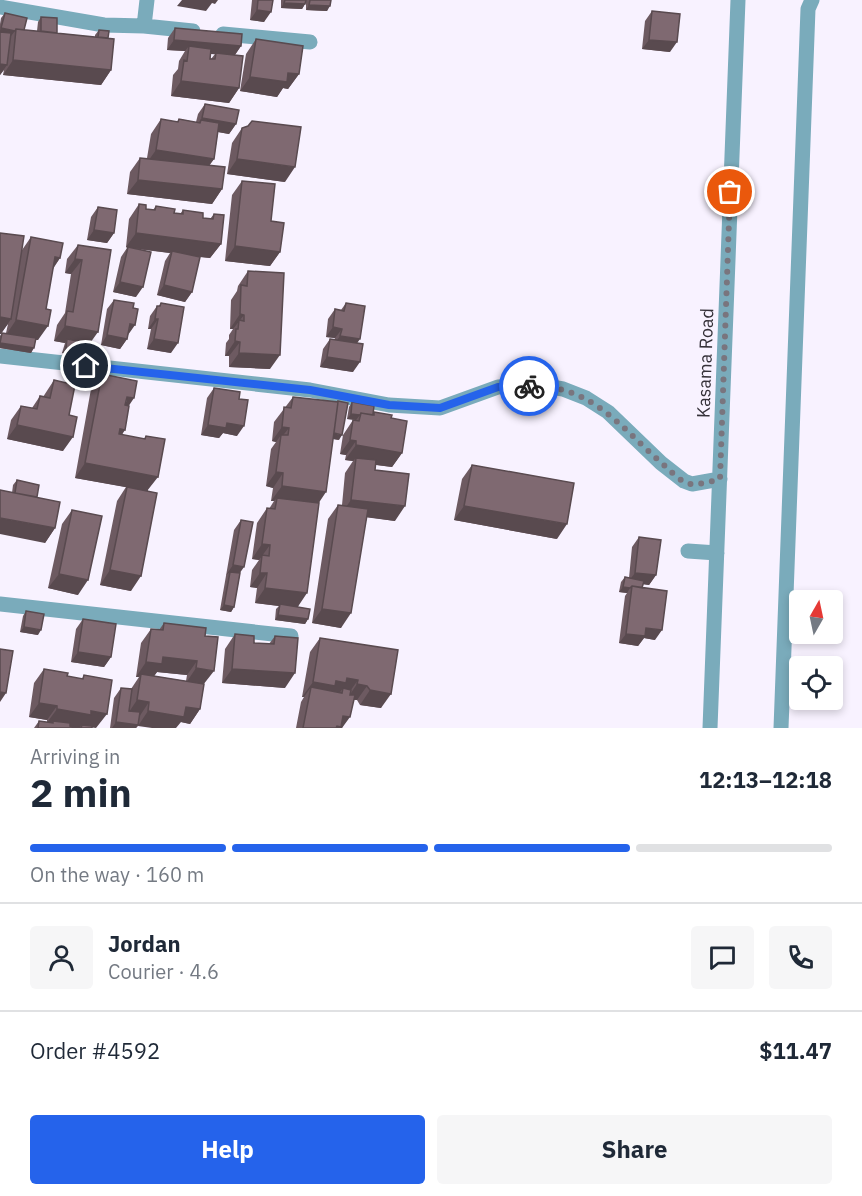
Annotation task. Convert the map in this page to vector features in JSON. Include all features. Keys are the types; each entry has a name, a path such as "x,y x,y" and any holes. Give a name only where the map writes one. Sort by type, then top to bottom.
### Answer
{"street":[{"path":"144,26 147,0"},
{"name":"Kasama Road","path":"710,728 738,0"},
{"path":"781,728 802,138 808,9 812,0"},
{"path":"0,8 104,26 144,26 310,42"},
{"path":"0,356 310,390 389,405 440,408 498,387 540,386 563,389 586,398 608,412 661,463 684,481 692,484 720,479"},
{"path":"688,551 717,553"},
{"path":"0,604 291,636"}],"building":[{"path":"258,0 273,0 271,12 257,10"},
{"path":"285,0 306,0 305,4 284,3"},
{"path":"310,0 331,0 330,6 309,5"},
{"path":"652,11 680,14 677,42 649,40"},
{"path":"5,13 27,18 24,30 1,28"},
{"path":"41,17 57,18 57,33 41,31"},
{"path":"175,28 242,34 241,46 174,40"},
{"path":"16,29 114,39 111,70 13,60"},
{"path":"99,30 109,31 108,38 98,37"},
{"path":"0,32 11,33 7,65 0,64"},
{"path":"256,39 303,46 299,74 288,73 287,82 250,77"},
{"path":"189,46 211,49 210,59 215,59 216,53 243,56 239,88 181,81"},
{"path":"205,104 239,110 236,124 202,118"},
{"path":"161,119 178,122 179,119 200,123 201,120 219,123 214,159 156,150"},
{"path":"252,121 301,127 295,167 237,159 242,128 248,126"},
{"path":"140,158 225,167 222,189 138,180"},
{"path":"242,181 275,184 271,221 284,223 280,252 235,246"},
{"path":"139,204 146,205 146,209 155,210 156,206 175,209 174,213 183,214 183,210 203,213 203,218 213,219 214,214 224,215 221,244 136,233"},
{"path":"98,207 117,210 114,233 94,230"},
{"path":"0,233 24,236 11,319 0,317"},
{"path":"31,237 63,243 60,258 55,257 46,309 51,310 48,326 16,320"},
{"path":"78,245 111,250 98,332 65,326 67,311 73,312 82,260 75,259"},
{"path":"128,247 151,252 143,287 120,282"},
{"path":"172,251 200,257 192,292 164,285"},
{"path":"248,271 284,273 280,355 239,353 240,342 235,341 236,329 238,329 239,320 244,321 244,315 240,314 241,285 247,286"},
{"path":"114,300 134,303 133,308 138,309 135,325 130,324 127,339 107,335"},
{"path":"161,303 184,307 178,343 154,339 158,319 155,319 157,306"},
{"path":"346,303 365,306 360,339 340,336 342,329 333,327 335,309 344,311"},
{"path":"2,333 36,338 34,348 0,343"},
{"path":"67,339 92,344 90,353 66,348"},
{"path":"330,339 363,344 360,362 327,357"},
{"path":"102,374 137,381 134,398 127,397 125,405 129,406 125,430 120,429 119,434 145,439 146,436 165,439 158,477 85,463"},
{"path":"54,380 75,385 69,415 77,417 73,437 17,425 21,406 37,409 40,396 50,398"},
{"path":"214,388 240,392 239,399 248,400 244,426 227,423 226,428 208,425"},
{"path":"293,397 338,402 326,492 282,486 283,473 276,472 281,435 288,435 289,428 282,427 284,407 291,408"},
{"path":"338,401 348,403 342,435 334,433"},
{"path":"352,402 374,406 373,414 351,414"},
{"path":"374,412 392,415 391,418 407,421 402,453 356,445 356,441 350,440 353,420 359,421 361,413 374,415"},
{"path":"356,458 376,460 375,470 409,474 405,506 351,500"},
{"path":"472,465 574,483 567,524 464,506"},
{"path":"17,480 39,485 37,497 15,493"},
{"path":"127,487 157,493 141,576 110,570"},
{"path":"0,490 60,502 55,528 0,518"},
{"path":"277,498 319,503 307,593 265,588 267,573 260,573 262,555 269,556 270,545 262,544 267,508 275,509"},
{"path":"338,505 368,509 351,613 322,609"},
{"path":"72,510 102,516 88,580 59,574"},
{"path":"241,520 253,522 244,567 233,565"},
{"path":"639,537 661,540 656,575 635,573"},
{"path":"230,572 240,573 234,607 224,605"},
{"path":"625,577 644,581 642,588 623,587"},
{"path":"632,586 667,591 662,630 646,628 645,636 626,634"},
{"path":"280,604 310,609 308,619 278,615"},
{"path":"26,611 44,614 41,630 24,627"},
{"path":"83,619 116,624 111,657 78,652"},
{"path":"164,623 206,628 205,636 218,637 214,671 196,668 197,661 163,657 162,664 146,662 151,629 163,630"},
{"path":"235,634 254,636 254,643 274,644 275,636 298,638 295,673 232,669"},
{"path":"320,638 398,650 391,694 370,690 367,686 357,684 358,680 347,678 346,683 336,681 335,686 313,682"},
{"path":"0,649 13,651 6,693 0,692"},
{"path":"44,669 68,673 67,676 83,679 84,675 112,680 107,714 91,711 91,715 39,703"},
{"path":"141,674 204,684 200,709 186,707 184,717 148,711 149,702 137,700"},
{"path":"311,687 342,693 343,688 351,690 350,695 355,695 350,717 343,716 341,727 303,728"},
{"path":"121,688 132,689 129,711 140,712 138,725 116,722"},
{"path":"39,721 70,723 70,726 81,728 38,728"},
{"path":"82,725 92,726 92,728 81,728"}],"way so far":[{"path":"529,386 563,389 586,398 608,412 661,463 684,481 692,484 720,479 730,192"}],"route":[{"path":"86,366 310,390 389,405 440,408 498,387 529,386"}]}
